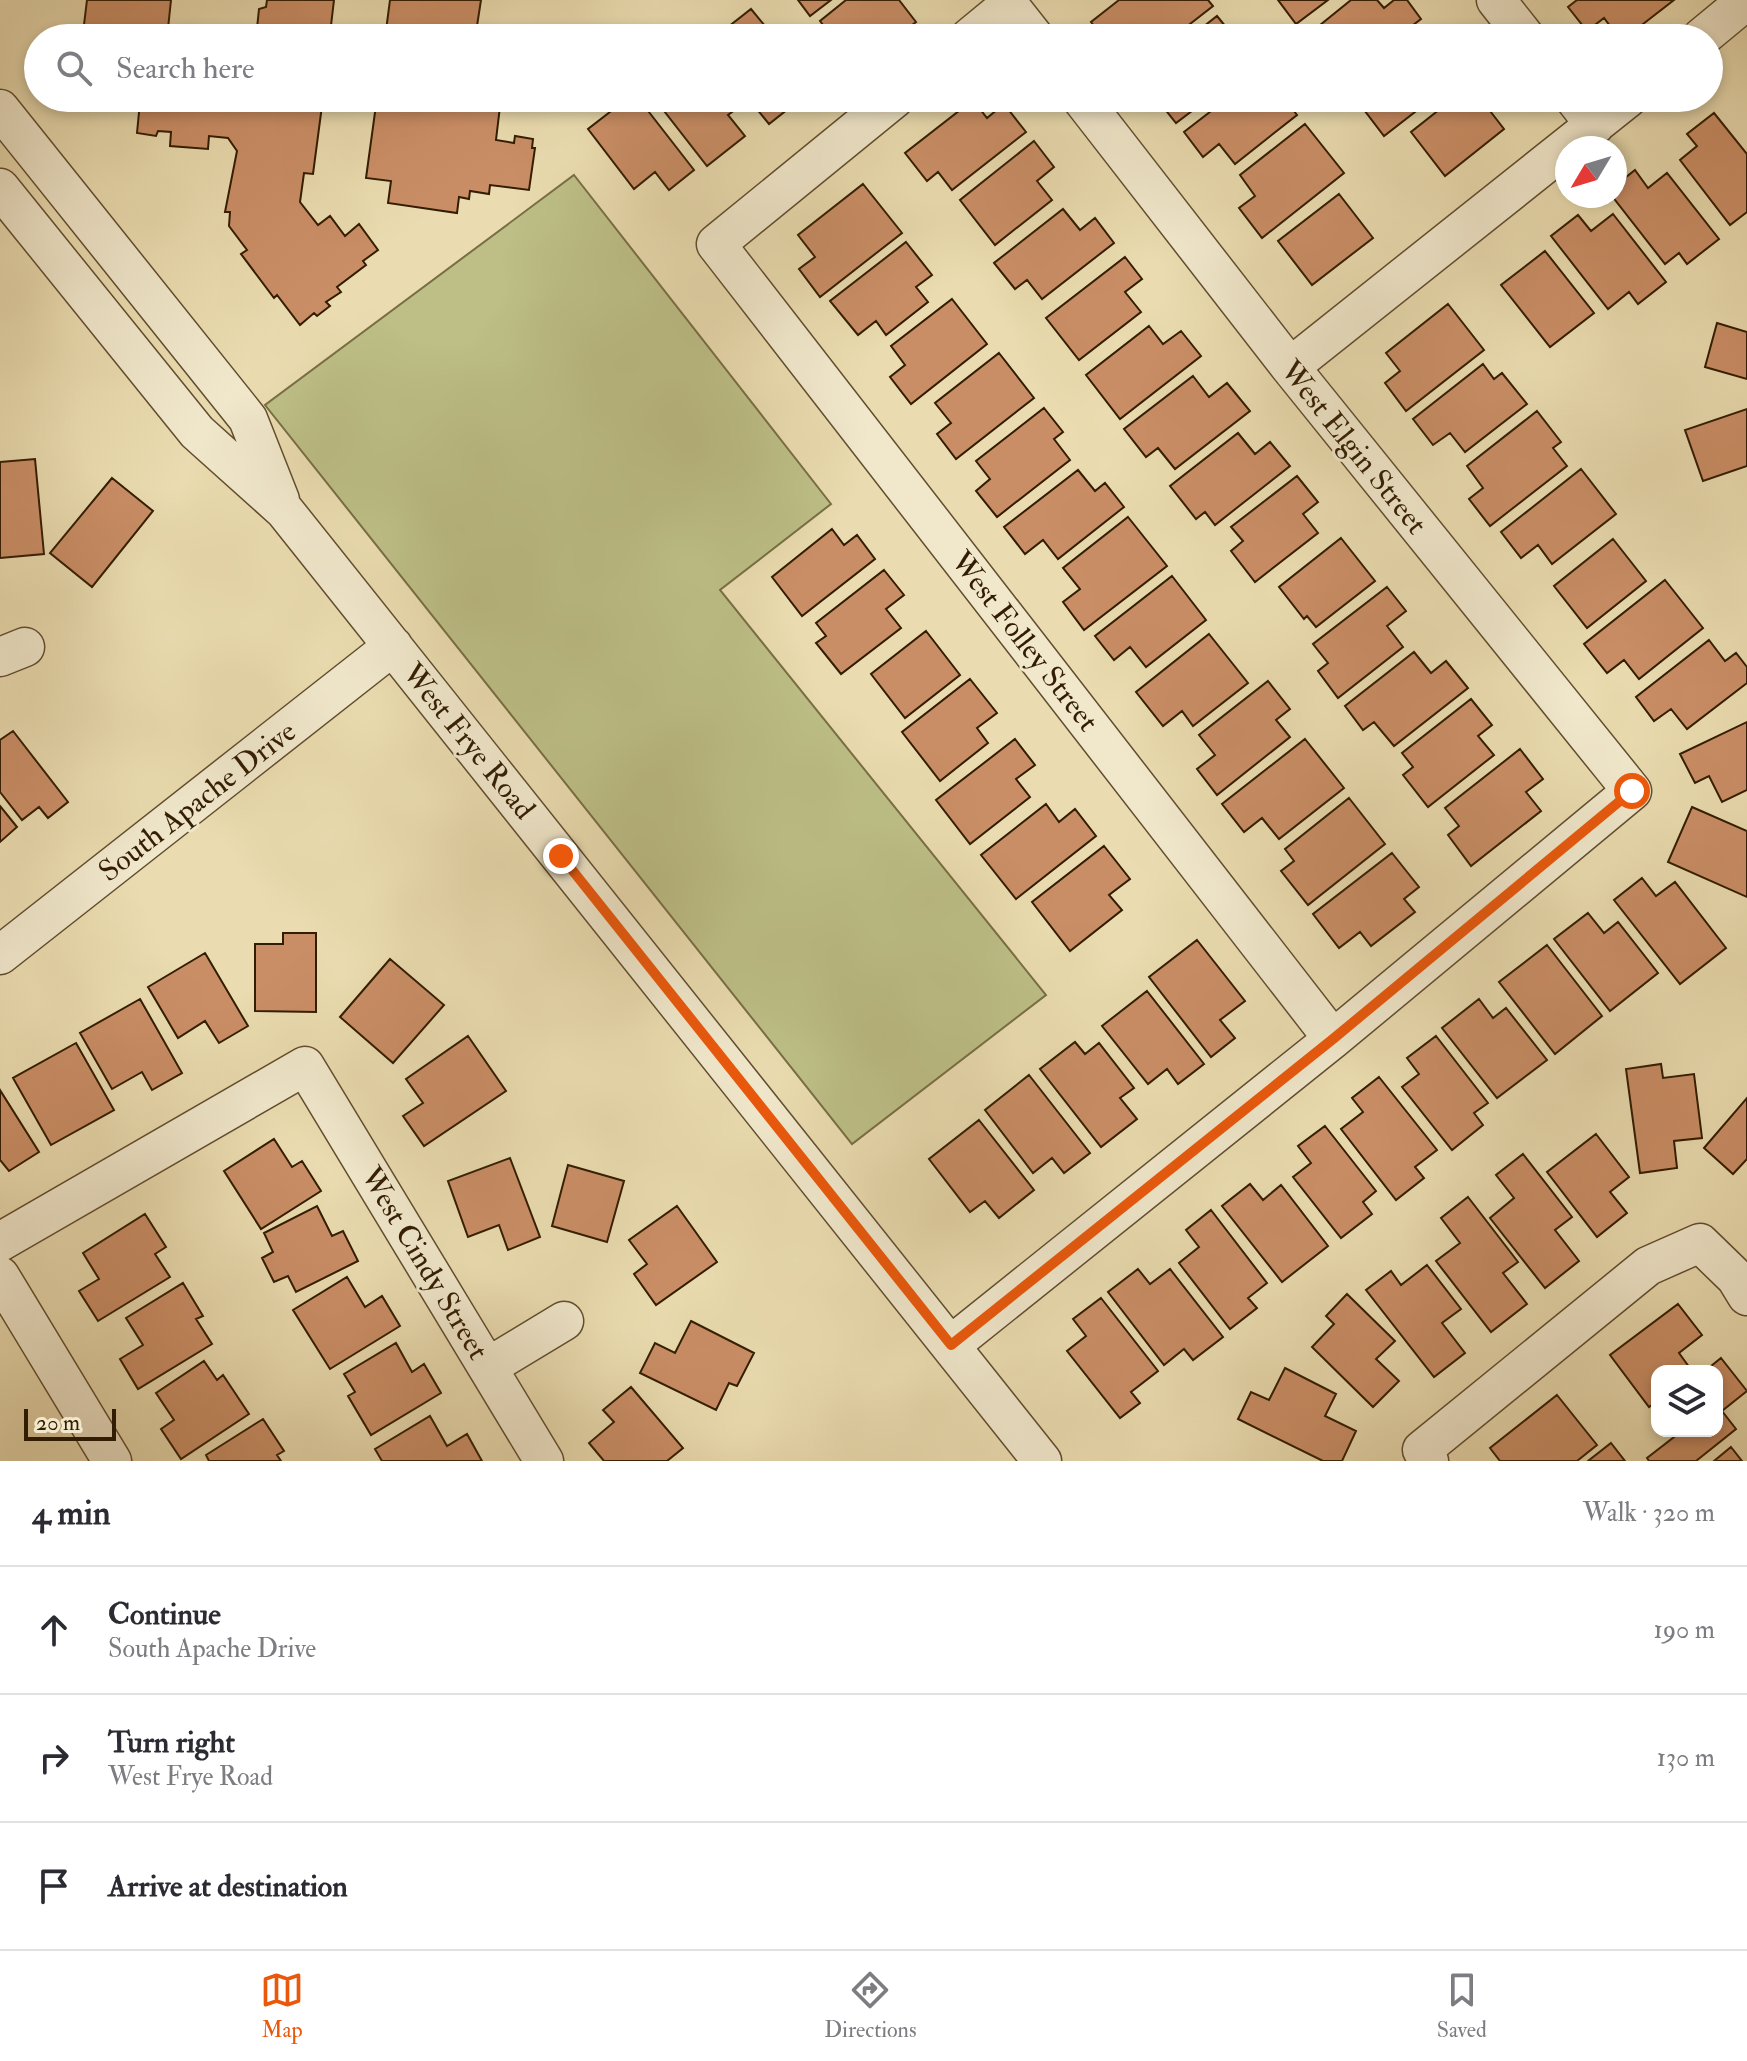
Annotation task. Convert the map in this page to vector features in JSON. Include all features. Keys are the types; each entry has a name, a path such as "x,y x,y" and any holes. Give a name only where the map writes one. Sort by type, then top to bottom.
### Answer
{"street":[{"path":"1496,0 1515,24"},
{"path":"1718,24 1747,0"},
{"path":"984,24 1007,3 1024,24"},
{"name":"West Frye Road","path":"0,109 248,419 284,510"},
{"name":"West Folley Street","path":"878,112 716,244 1333,1039"},
{"name":"West Elgin Street","path":"1092,112 1290,367 1632,791 1333,1039"},
{"path":"1290,367 1584,112"},
{"name":"West Frye Road","path":"0,188 197,432 284,510 1042,1461"},
{"name":"South Apache Drive","path":"0,955 393,646"},
{"path":"951,1345 1333,1039"},
{"name":"West Cindy Street","path":"0,1242 305,1066 544,1461"},
{"path":"1426,1456 1648,1266 1700,1243 1736,1278 1747,1296"},
{"path":"0,1276 112,1461"},
{"path":"488,1367 564,1321"}],"green space":[{"path":"574,175 831,504 720,590 1046,995 852,1144 265,405"}],"building":[{"path":"87,0 171,0 168,24 84,24"},
{"path":"267,0 334,0 331,24 257,24 259,9 266,7"},
{"path":"390,0 481,0 477,24 387,24"},
{"path":"798,0 831,0 810,16"},
{"path":"846,0 899,0 916,22 822,24 820,21"},
{"path":"1119,0 1208,0 1213,6 1190,24 1091,22"},
{"path":"1278,0 1328,0 1296,24"},
{"path":"1351,0 1377,0 1384,8 1394,0 1407,0 1421,19 1414,24 1321,24"},
{"path":"1577,0 1674,0 1643,24 1608,24 1604,18 1596,24 1581,24 1568,7"},
{"path":"751,9 763,24 732,24"},
{"path":"1217,16 1224,24 1207,24"},
{"path":"139,112 321,112 313,174 304,173 300,202 318,225 330,216 345,236 359,224 378,250 363,261 366,265 337,287 341,292 326,302 330,306 317,316 314,313 300,325 277,295 274,298 241,254 247,250 229,226 230,212 225,212 237,151 228,138 209,136 208,149 170,146 171,132 158,131 156,136 137,133"},
{"path":"375,112 499,112 496,140 514,143 515,136 533,139 532,148 535,148 529,190 490,185 489,194 470,191 469,199 459,197 457,213 388,203 391,181 366,178"},
{"path":"610,112 649,112 694,170 669,190 655,172 634,189 588,129"},
{"path":"665,112 732,112 728,115 745,136 707,166"},
{"path":"759,112 784,112 769,124"},
{"path":"958,112 982,112 987,118 994,112 1010,112 1026,132 952,190 938,172 927,181 905,153"},
{"path":"1167,112 1191,112 1176,123"},
{"path":"1210,112 1295,112 1297,115 1235,164 1219,144 1203,157 1184,132"},
{"path":"1366,112 1415,112 1384,136"},
{"path":"1436,112 1491,112 1504,129 1445,176 1411,132"},
{"path":"1714,113 1747,154 1747,212 1730,225 1680,160 1697,146 1687,134"},
{"path":"1305,124 1344,173 1262,238 1239,208 1255,196 1240,175"},
{"path":"1034,141 1054,167 1037,181 1052,200 995,245 960,200"},
{"path":"1635,170 1648,188 1667,173 1719,239 1687,264 1679,253 1665,264 1621,208 1627,208 1627,176"},
{"path":"863,184 902,233 820,297 799,269 815,257 798,235"},
{"path":"1339,194 1373,238 1312,285 1278,241"},
{"path":"1063,209 1080,230 1095,218 1114,243 1042,299 1027,280 1015,289 994,263"},
{"path":"1613,214 1666,282 1638,304 1629,292 1608,309 1551,236 1578,215 1591,231"},
{"path":"906,242 932,275 916,287 928,302 886,335 876,321 858,335 830,301"},
{"path":"1545,251 1594,313 1550,347 1501,285"},
{"path":"1125,257 1142,279 1125,292 1141,312 1079,360 1046,318"},
{"path":"952,299 987,344 911,404 890,377 905,365 891,346"},
{"path":"1448,304 1484,350 1406,411 1385,383 1400,371 1386,353"},
{"path":"1717,323 1747,332 1747,379 1705,367"},
{"path":"1149,326 1163,344 1181,331 1201,356 1120,419 1086,375"},
{"path":"999,353 1034,398 956,459 937,434 951,423 935,403"},
{"path":"1483,364 1494,379 1502,373 1527,404 1465,452 1450,433 1433,445 1413,419"},
{"path":"1193,376 1209,397 1227,383 1250,411 1175,469 1158,448 1146,457 1124,429"},
{"path":"1044,408 1063,432 1054,439 1070,460 997,517 976,491 990,479 976,461"},
{"path":"1747,409 1747,466 1703,481 1685,430"},
{"path":"1537,411 1561,442 1553,448 1567,466 1490,526 1469,499 1483,488 1467,466"},
{"path":"1238,433 1255,454 1270,442 1290,466 1215,525 1205,512 1196,519 1170,486"},
{"path":"35,459 44,554 0,558 0,462"},
{"path":"1581,469 1616,514 1552,564 1538,545 1521,558 1501,532"},
{"path":"1078,470 1095,491 1105,483 1124,507 1058,559 1043,540 1025,554 1004,527"},
{"path":"1297,476 1318,502 1303,514 1318,533 1255,582 1231,551 1243,541 1231,527"},
{"path":"112,478 153,511 92,587 50,553"},
{"path":"1128,517 1167,566 1084,630 1063,602 1080,589 1063,568"},
{"path":"832,529 844,545 857,535 875,559 802,616 772,577"},
{"path":"1341,538 1375,581 1316,627 1307,616 1304,619 1279,587"},
{"path":"1613,539 1646,581 1587,628 1554,586"},
{"path":"884,570 904,595 886,609 901,628 841,674 816,643 826,636 816,623"},
{"path":"1172,576 1206,620 1146,667 1130,647 1114,660 1095,636"},
{"path":"1665,580 1703,628 1639,679 1624,660 1607,673 1584,644"},
{"path":"1387,587 1406,611 1387,626 1403,647 1338,698 1318,671 1328,663 1313,644"},
{"path":"926,631 960,675 905,718 871,674"},
{"path":"1209,634 1248,683 1193,726 1182,711 1163,726 1136,692"},
{"path":"1709,640 1725,661 1736,653 1747,667 1747,683 1687,729 1671,709 1654,721 1636,697"},
{"path":"1414,652 1431,673 1446,661 1468,688 1394,746 1374,722 1363,730 1345,706"},
{"path":"970,679 997,713 977,728 988,743 940,781 902,732"},
{"path":"1268,681 1290,709 1276,720 1290,737 1217,795 1197,769 1215,755 1199,735"},
{"path":"1471,699 1492,725 1478,736 1494,755 1428,807 1403,775 1413,767 1402,753"},
{"path":"1747,722 1747,790 1722,802 1709,776 1695,783 1680,754"},
{"path":"13,731 68,802 48,818 39,807 22,820 0,792 0,740"},
{"path":"1015,739 1035,765 1016,779 1030,797 970,844 936,800"},
{"path":"1305,739 1344,788 1279,839 1262,818 1244,832 1222,804"},
{"path":"1520,749 1543,779 1526,792 1541,811 1471,866 1448,835 1459,826 1445,808"},
{"path":"1349,798 1385,844 1308,905 1281,871 1294,861 1285,849"},
{"path":"1046,804 1059,822 1075,809 1096,836 1016,899 981,855"},
{"path":"0,806 17,827 0,842"},
{"path":"1692,807 1747,831 1747,897 1668,862"},
{"path":"1104,846 1130,879 1109,895 1122,910 1070,951 1032,902"},
{"path":"1392,853 1419,887 1404,899 1415,912 1371,946 1360,932 1339,948 1313,914"},
{"path":"1642,878 1656,896 1675,882 1726,948 1680,984 1614,900"},
{"path":"1588,913 1604,933 1618,922 1658,973 1610,1011 1554,939"},
{"path":"283,933 316,933 316,1012 255,1011 255,944 283,944"},
{"path":"1197,940 1245,1001 1220,1020 1235,1038 1211,1057 1149,977"},
{"path":"1547,945 1602,1016 1555,1054 1499,982"},
{"path":"205,953 248,1026 219,1043 205,1021 178,1038 148,987"},
{"path":"390,959 444,1005 393,1063 340,1017"},
{"path":"1147,991 1204,1064 1178,1084 1167,1069 1148,1084 1102,1026"},
{"path":"140,999 182,1073 152,1090 142,1072 112,1089 80,1033"},
{"path":"1479,999 1493,1018 1506,1008 1547,1060 1497,1098 1442,1028"},
{"path":"468,1036 506,1091 424,1146 403,1116 423,1103 406,1079"},
{"path":"1436,1036 1488,1103 1474,1113 1483,1125 1452,1150 1402,1087 1419,1074 1407,1058"},
{"path":"1075,1042 1085,1054 1099,1043 1134,1088 1120,1098 1137,1119 1101,1147 1040,1069"},
{"path":"76,1043 114,1110 51,1145 13,1078"},
{"path":"1661,1064 1663,1078 1694,1074 1702,1138 1674,1141 1677,1168 1640,1173 1626,1069"},
{"path":"1029,1075 1090,1153 1064,1173 1052,1158 1033,1173 985,1110"},
{"path":"1379,1077 1437,1150 1415,1167 1424,1178 1396,1200 1341,1129 1363,1112 1352,1098"},
{"path":"0,1090 39,1152 9,1171 0,1160"},
{"path":"1747,1098 1747,1159 1733,1174 1704,1148"},
{"path":"979,1120 1034,1190 999,1218 985,1201 970,1212 929,1159"},
{"path":"1325,1126 1376,1191 1363,1202 1372,1214 1341,1238 1293,1177 1311,1163 1298,1146"},
{"path":"1596,1134 1629,1177 1610,1192 1627,1213 1597,1237 1547,1172"},
{"path":"274,1139 292,1167 302,1161 321,1191 261,1229 224,1171"},
{"path":"1523,1154 1572,1217 1555,1230 1579,1261 1545,1288 1490,1218 1514,1198 1496,1175"},
{"path":"510,1158 540,1237 508,1250 499,1225 468,1237 448,1181"},
{"path":"568,1165 624,1181 607,1242 552,1226"},
{"path":"1250,1184 1263,1200 1281,1185 1328,1246 1282,1282 1222,1206"},
{"path":"1468,1197 1518,1262 1503,1273 1527,1304 1491,1332 1436,1261 1460,1243 1441,1218"},
{"path":"317,1206 332,1236 343,1231 358,1261 296,1292 288,1276 274,1282 262,1258 273,1252 264,1233"},
{"path":"677,1206 717,1262 656,1305 634,1274 647,1264 629,1240"},
{"path":"1211,1210 1267,1283 1248,1298 1257,1308 1230,1329 1179,1263 1199,1247 1186,1230"},
{"path":"145,1214 166,1247 155,1254 170,1277 98,1321 79,1291 99,1279 83,1253"},
{"path":"1427,1265 1461,1309 1442,1323 1465,1353 1434,1377 1366,1290 1391,1271 1401,1285"},
{"path":"1138,1269 1150,1284 1170,1269 1223,1337 1193,1360 1184,1349 1164,1365 1108,1292"},
{"path":"347,1277 365,1307 382,1296 400,1326 330,1369 293,1310"},
{"path":"183,1283 203,1316 196,1319 212,1344 138,1389 120,1359 143,1345 126,1318"},
{"path":"1347,1294 1395,1341 1376,1359 1399,1381 1373,1407 1312,1347 1334,1324 1326,1316"},
{"path":"1101,1298 1158,1371 1131,1392 1140,1403 1120,1418 1067,1351 1086,1336 1073,1319"},
{"path":"1678,1304 1702,1335 1679,1353 1688,1365 1651,1365 1649,1407 1610,1355"},
{"path":"691,1321 754,1353 737,1386 729,1383 716,1410 640,1373 655,1343 675,1353"},
{"path":"396,1343 412,1372 424,1364 441,1393 371,1435 348,1396 355,1392 344,1374"},
{"path":"1721,1358 1747,1391 1723,1410 1723,1365 1712,1365"},
{"path":"204,1361 217,1380 223,1375 249,1414 181,1459 161,1429 174,1420 156,1393"},
{"path":"1285,1368 1336,1394 1325,1416 1356,1431 1342,1461 1323,1461 1238,1419 1251,1392 1269,1400"},
{"path":"631,1387 683,1448 667,1461 604,1461 589,1443 614,1422 603,1410"},
{"path":"1557,1395 1597,1445 1577,1461 1500,1461 1490,1448"},
{"path":"1723,1412 1736,1429 1696,1461 1649,1461 1647,1458 1674,1437 1723,1437"},
{"path":"430,1416 447,1446 467,1434 482,1461 382,1461 375,1449"},
{"path":"263,1419 284,1451 277,1455 281,1461 209,1461 206,1455"},
{"path":"1611,1443 1625,1461 1588,1461"},
{"path":"1731,1447 1742,1461 1714,1461"}],"route":[{"path":"561,856 951,1345 1333,1039 1632,791"}]}
